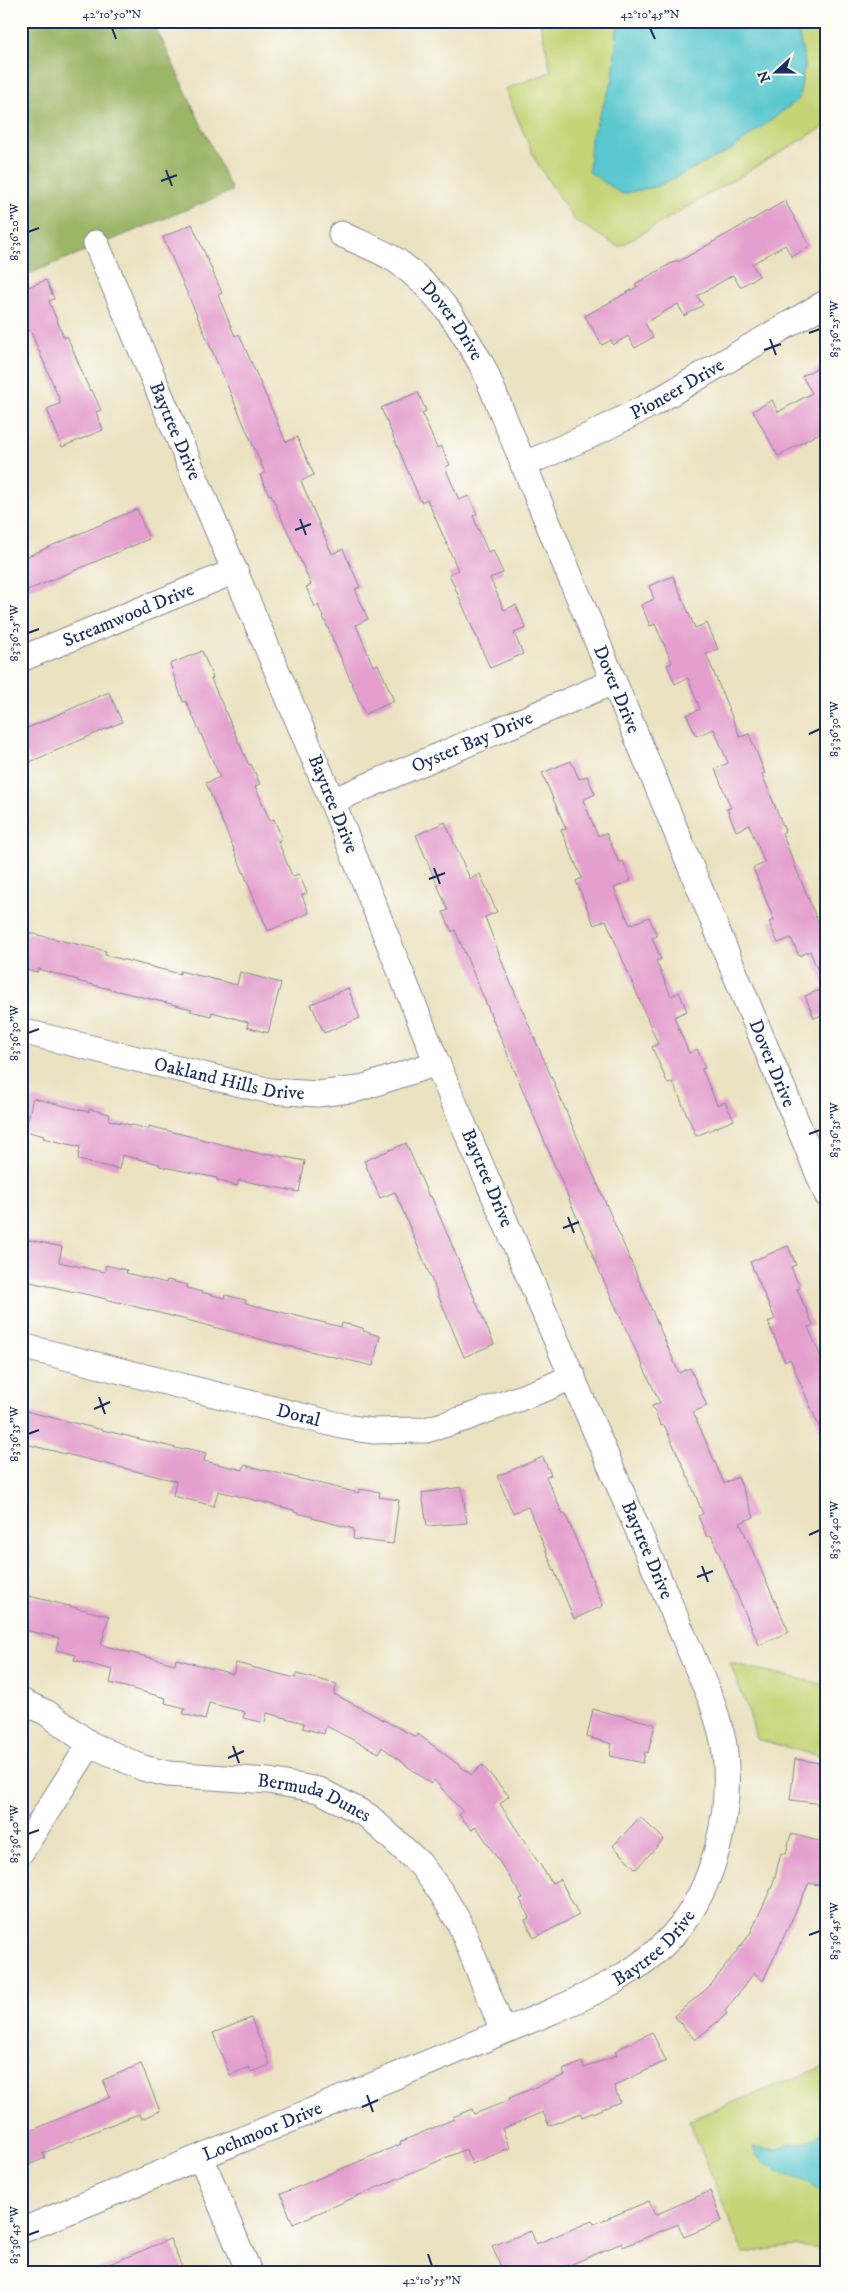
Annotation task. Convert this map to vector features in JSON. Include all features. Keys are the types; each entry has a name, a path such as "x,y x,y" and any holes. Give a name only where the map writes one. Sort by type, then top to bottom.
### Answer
{"street":[{"name":"Dover Drive","path":"341,234 395,260 427,286 456,318 484,369 827,1196"},
{"name":"Baytree Drive","path":"96,243 332,801 437,1063 712,1702 724,1744 726,1775 724,1815 718,1849 706,1879 674,1934 644,1961 611,1984 583,1998 503,2031"},
{"name":"Pioneer Drive","path":"523,465 589,436 654,403 827,302"},
{"name":"Streamwood Drive","path":"21,659 235,571"},
{"name":"Oyster Bay Drive","path":"332,801 613,682"},
{"name":"Oakland Hills Drive","path":"21,1030 270,1091 318,1094 358,1089 437,1063"},
{"name":"Doral","path":"21,1346 336,1424 372,1431 426,1430 473,1416 573,1376"},
{"name":"Bermuda Dunes","path":"21,1701 47,1714 90,1744 143,1768 168,1774 269,1781 319,1790 368,1816 420,1864 442,1892 460,1924 503,2031"},
{"path":"21,1852 90,1744"},
{"name":"Lochmoor Drive","path":"21,2231 503,2031"},
{"path":"201,2157 248,2272"}],"green space":[{"path":"21,21 153,21 232,191 21,277"},
{"path":"540,21 827,21 827,125 619,247 574,220 536,161 505,89 551,72"},
{"path":"730,1663 827,1685 827,1758 756,1739 750,1715"},
{"path":"827,2065 827,2249 794,2246 743,2253 689,2120"}],"water":[{"path":"618,21 796,21 805,63 799,99 731,150 658,186 622,194 589,172 591,138 613,79"},
{"path":"827,2128 827,2193 805,2181 780,2173 757,2156 753,2148 775,2149 788,2144 809,2142"}],"building":[{"path":"785,201 810,246 792,257 785,245 752,264 759,276 740,287 733,275 697,296 703,305 684,316 678,304 645,323 653,337 635,348 628,336 613,345 611,340 602,345 585,316 637,287 635,284 677,260 678,262"},
{"path":"192,224 222,293 218,295 235,336 239,334 286,442 297,437 314,475 301,481 332,554 343,549 360,587 355,589 368,619 356,625 373,666 378,664 394,701 365,714 318,605 315,607 306,587 311,585 271,494 269,495 260,475 265,473 163,237"},
{"path":"46,280 54,299 49,301 64,338 67,336 90,391 92,390 101,410 96,412 103,430 62,447 47,409 61,403 30,330 21,334 21,290"},
{"path":"821,366 827,376 827,429 778,456 753,411 772,400 778,412 812,393 802,376"},
{"path":"418,392 426,411 422,413 437,448 441,446 450,465 445,467 459,500 469,496 477,514 473,516 488,552 493,550 503,573 490,578 504,610 516,605 526,628 514,633 523,654 490,668 449,574 458,570 427,499 421,502 381,408"},
{"path":"137,509 149,539 21,593 21,559"},
{"path":"673,576 695,628 707,623 718,649 706,654 740,737 749,734 765,773 762,774 785,831 782,833 827,945 827,1013 814,1018 805,996 825,988 810,951 799,956 791,938 778,943 769,922 774,920 753,868 765,863 749,825 736,831 727,809 731,808 715,769 728,763 714,729 696,736 687,715 700,709 688,678 675,684 667,665 672,663 655,624 650,626 641,605 654,599 649,586"},
{"path":"202,651 213,678 211,679 249,765 251,764 260,784 255,786 270,821 274,819 282,839 278,841 292,876 299,874 307,893 302,895 309,913 268,931 206,783 220,777 186,701 183,702 170,664"},
{"path":"109,692 122,722 30,762 21,740 21,731"},
{"path":"571,761 579,779 587,776 595,794 583,800 598,836 606,833 619,862 623,861 631,880 614,888 630,925 649,917 657,936 652,938 661,959 656,961 671,996 679,992 687,1011 674,1017 689,1053 697,1049 705,1068 702,1069 717,1105 725,1102 734,1120 696,1136 673,1082 668,1084 652,1047 658,1044 606,920 594,925 576,881 582,878 561,830 566,829 542,773"},
{"path":"445,822 470,879 480,874 497,912 485,917 506,972 679,1373 690,1368 707,1406 693,1412 724,1483 738,1477 754,1517 740,1523 789,1632 759,1645 711,1535 707,1537 698,1516 703,1514 689,1479 664,1425 661,1426 652,1406 660,1403 602,1277 455,930 452,932 443,912 448,910 416,835"},
{"path":"21,931 106,951 105,955 180,974 180,971 237,985 240,972 281,983 268,1033 247,1027 248,1022 212,1012 211,1016 190,1011 192,1009 77,981 38,969 37,972 21,969"},
{"path":"348,988 360,1018 324,1033 311,1004"},
{"path":"33,1098 89,1112 89,1109 110,1114 109,1120 149,1129 149,1126 265,1155 265,1153 305,1161 299,1192 239,1180 237,1186 217,1180 217,1178 159,1166 160,1164 122,1155 119,1169 78,1160 80,1147 43,1138 44,1136 25,1131"},
{"path":"406,1143 429,1197 431,1196 494,1344 464,1357 395,1192 380,1198 364,1161"},
{"path":"21,1238 62,1247 59,1262 104,1272 106,1265 127,1270 126,1273 166,1283 167,1280 188,1285 187,1288 224,1298 225,1295 246,1300 245,1303 341,1327 342,1323 363,1328 363,1331 380,1336 373,1366 275,1343 98,1297 21,1280"},
{"path":"788,1246 796,1265 791,1267 800,1288 797,1289 813,1325 808,1327 827,1371 827,1445 790,1359 785,1362 768,1322 775,1319 750,1262"},
{"path":"21,1410 184,1450 185,1448 206,1453 204,1461 243,1470 244,1465 359,1493 359,1489 380,1492 379,1497 399,1500 393,1544 353,1539 354,1529 312,1518 294,1512 294,1510 218,1491 214,1506 173,1496 176,1481 21,1443"},
{"path":"543,1457 551,1475 546,1477 563,1514 565,1513 603,1606 574,1619 528,1507 513,1513 497,1476"},
{"path":"462,1487 467,1523 427,1526 422,1493"},
{"path":"21,1594 109,1616 101,1645 175,1664 176,1659 233,1674 236,1663 295,1678 296,1674 337,1684 334,1694 416,1737 418,1734 472,1775 482,1765 509,1796 500,1804 552,1883 560,1879 579,1915 534,1938 525,1920 529,1918 520,1899 523,1898 476,1826 472,1830 459,1815 462,1811 434,1780 431,1784 382,1747 379,1753 326,1726 324,1734 303,1728 304,1723 267,1713 265,1723 243,1718 245,1712 209,1703 205,1720 183,1714 185,1708 165,1703 166,1698 110,1683 113,1670 74,1660 76,1655 56,1650 59,1638 21,1629"},
{"path":"593,1709 655,1724 648,1753 645,1752 643,1763 610,1756 612,1744 587,1737"},
{"path":"795,1759 827,1764 823,1804 790,1800"},
{"path":"640,1817 664,1839 636,1869 613,1846"},
{"path":"791,1834 827,1843 827,1887 809,1883 763,1981 754,1973 725,2011 727,2014 695,2040 674,2016 710,1986 750,1934 773,1884 781,1853 786,1854"},
{"path":"251,2018 270,2065 251,2072 249,2067 230,2075 213,2033"},
{"path":"652,2032 666,2061 614,2086 620,2102 582,2117 580,2113 549,2126 543,2112 502,2129 510,2148 472,2164 466,2149 293,2224 281,2194 401,2144 400,2142 454,2119 453,2117 472,2109 474,2114 510,2100 509,2098 565,2075 563,2070 582,2062 584,2068 617,2055 615,2051"},
{"path":"141,2064 160,2111 141,2119 139,2114 120,2121 43,2153 45,2158 26,2166 21,2155 21,2135 110,2097 103,2080"},
{"path":"710,2191 722,2221 684,2237 678,2224 623,2247 622,2243 553,2272 503,2272 492,2246 531,2231 536,2244 592,2221 594,2224 649,2201 655,2215"},
{"path":"170,2239 184,2272 93,2272 93,2271"}]}
